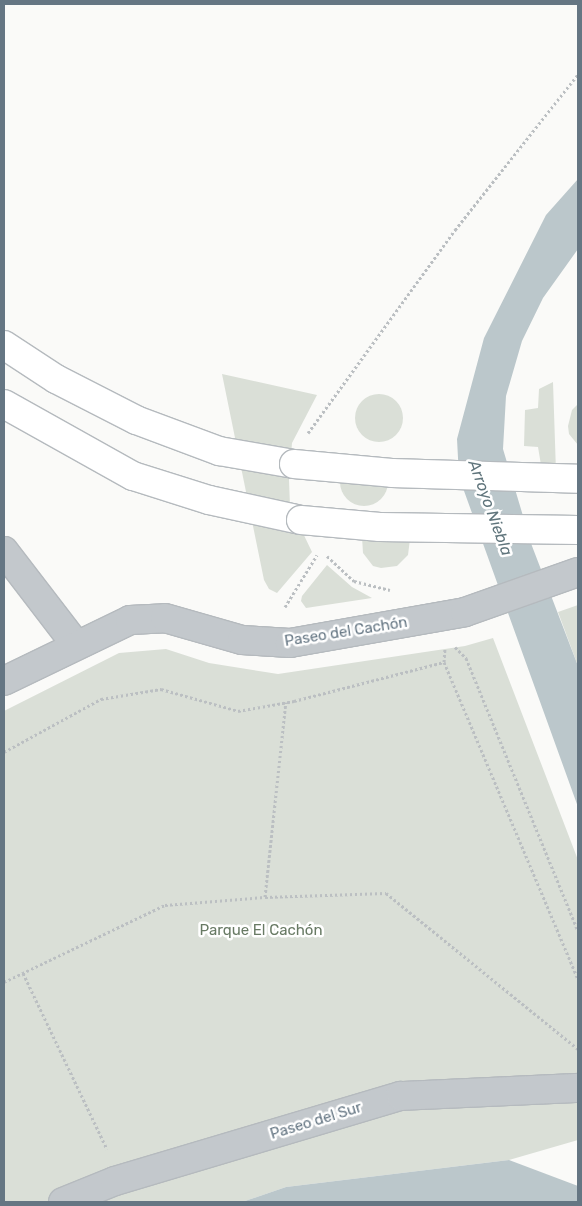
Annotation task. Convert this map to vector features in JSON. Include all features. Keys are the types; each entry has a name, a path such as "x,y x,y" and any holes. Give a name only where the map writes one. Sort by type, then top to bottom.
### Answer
{"main road":[{"path":"4,345 56,379 136,420 218,451 298,453 392,473 578,479"},
{"path":"4,404 133,476 209,500 301,520 380,527 578,530"}],"street":[{"path":"4,550 76,645"},
{"name":"Paseo del Cachón","path":"4,680 130,620 165,618 242,640 290,643 465,612 578,572"},
{"name":"Paseo del Sur","path":"62,1202 121,1179 401,1096 578,1088"}],"path":[{"path":"298,453 454,230 578,74"},
{"path":"285,607 320,551 354,581 414,596 434,617 446,638 466,658 578,931"},
{"path":"4,752 101,699 161,689 238,711 286,702 444,662 578,979"},
{"path":"265,896 286,702"},
{"path":"4,982 165,905 265,896 386,893 578,1049"},
{"path":"23,973 121,1179"}],"green space":[{"path":"222,374 317,395 292,443 289,480 290,506 312,552 277,593 269,589 264,580"},
{"path":"553,382 556,472 541,465 538,447 524,446 525,410 538,408 539,389"},
{"path":"374,394 384,394 393,398 399,404 402,409 402,427 393,438 384,442 374,442 365,438 359,432 355,423 355,413 359,404 365,398"},
{"path":"578,404 578,445 569,434 568,426 572,410"},
{"path":"364,458 373,460 381,465 386,473 388,482 386,491 381,499 373,504 364,506 355,504 347,499 342,491 340,482 342,473 347,465 355,460"},
{"path":"362,537 410,539 408,555 397,566 381,568 373,566 363,553"},
{"path":"327,565 352,587 372,598 306,608 301,601 302,596"},
{"path":"578,605 578,666 558,612"},
{"name":"Parque El Cachón","path":"493,638 578,860 578,1140 509,1160 286,1187 242,1202 4,1202 4,711 119,653 166,649 209,663 278,674 465,646"}],"water":[{"name":"Arroyo Niebla","path":"578,179 578,249 543,298 522,341 506,396 503,449 532,546 578,666 578,807 459,477 457,439 484,338 546,215"},
{"path":"509,1160 578,1186 578,1202 242,1202 286,1187"}]}
